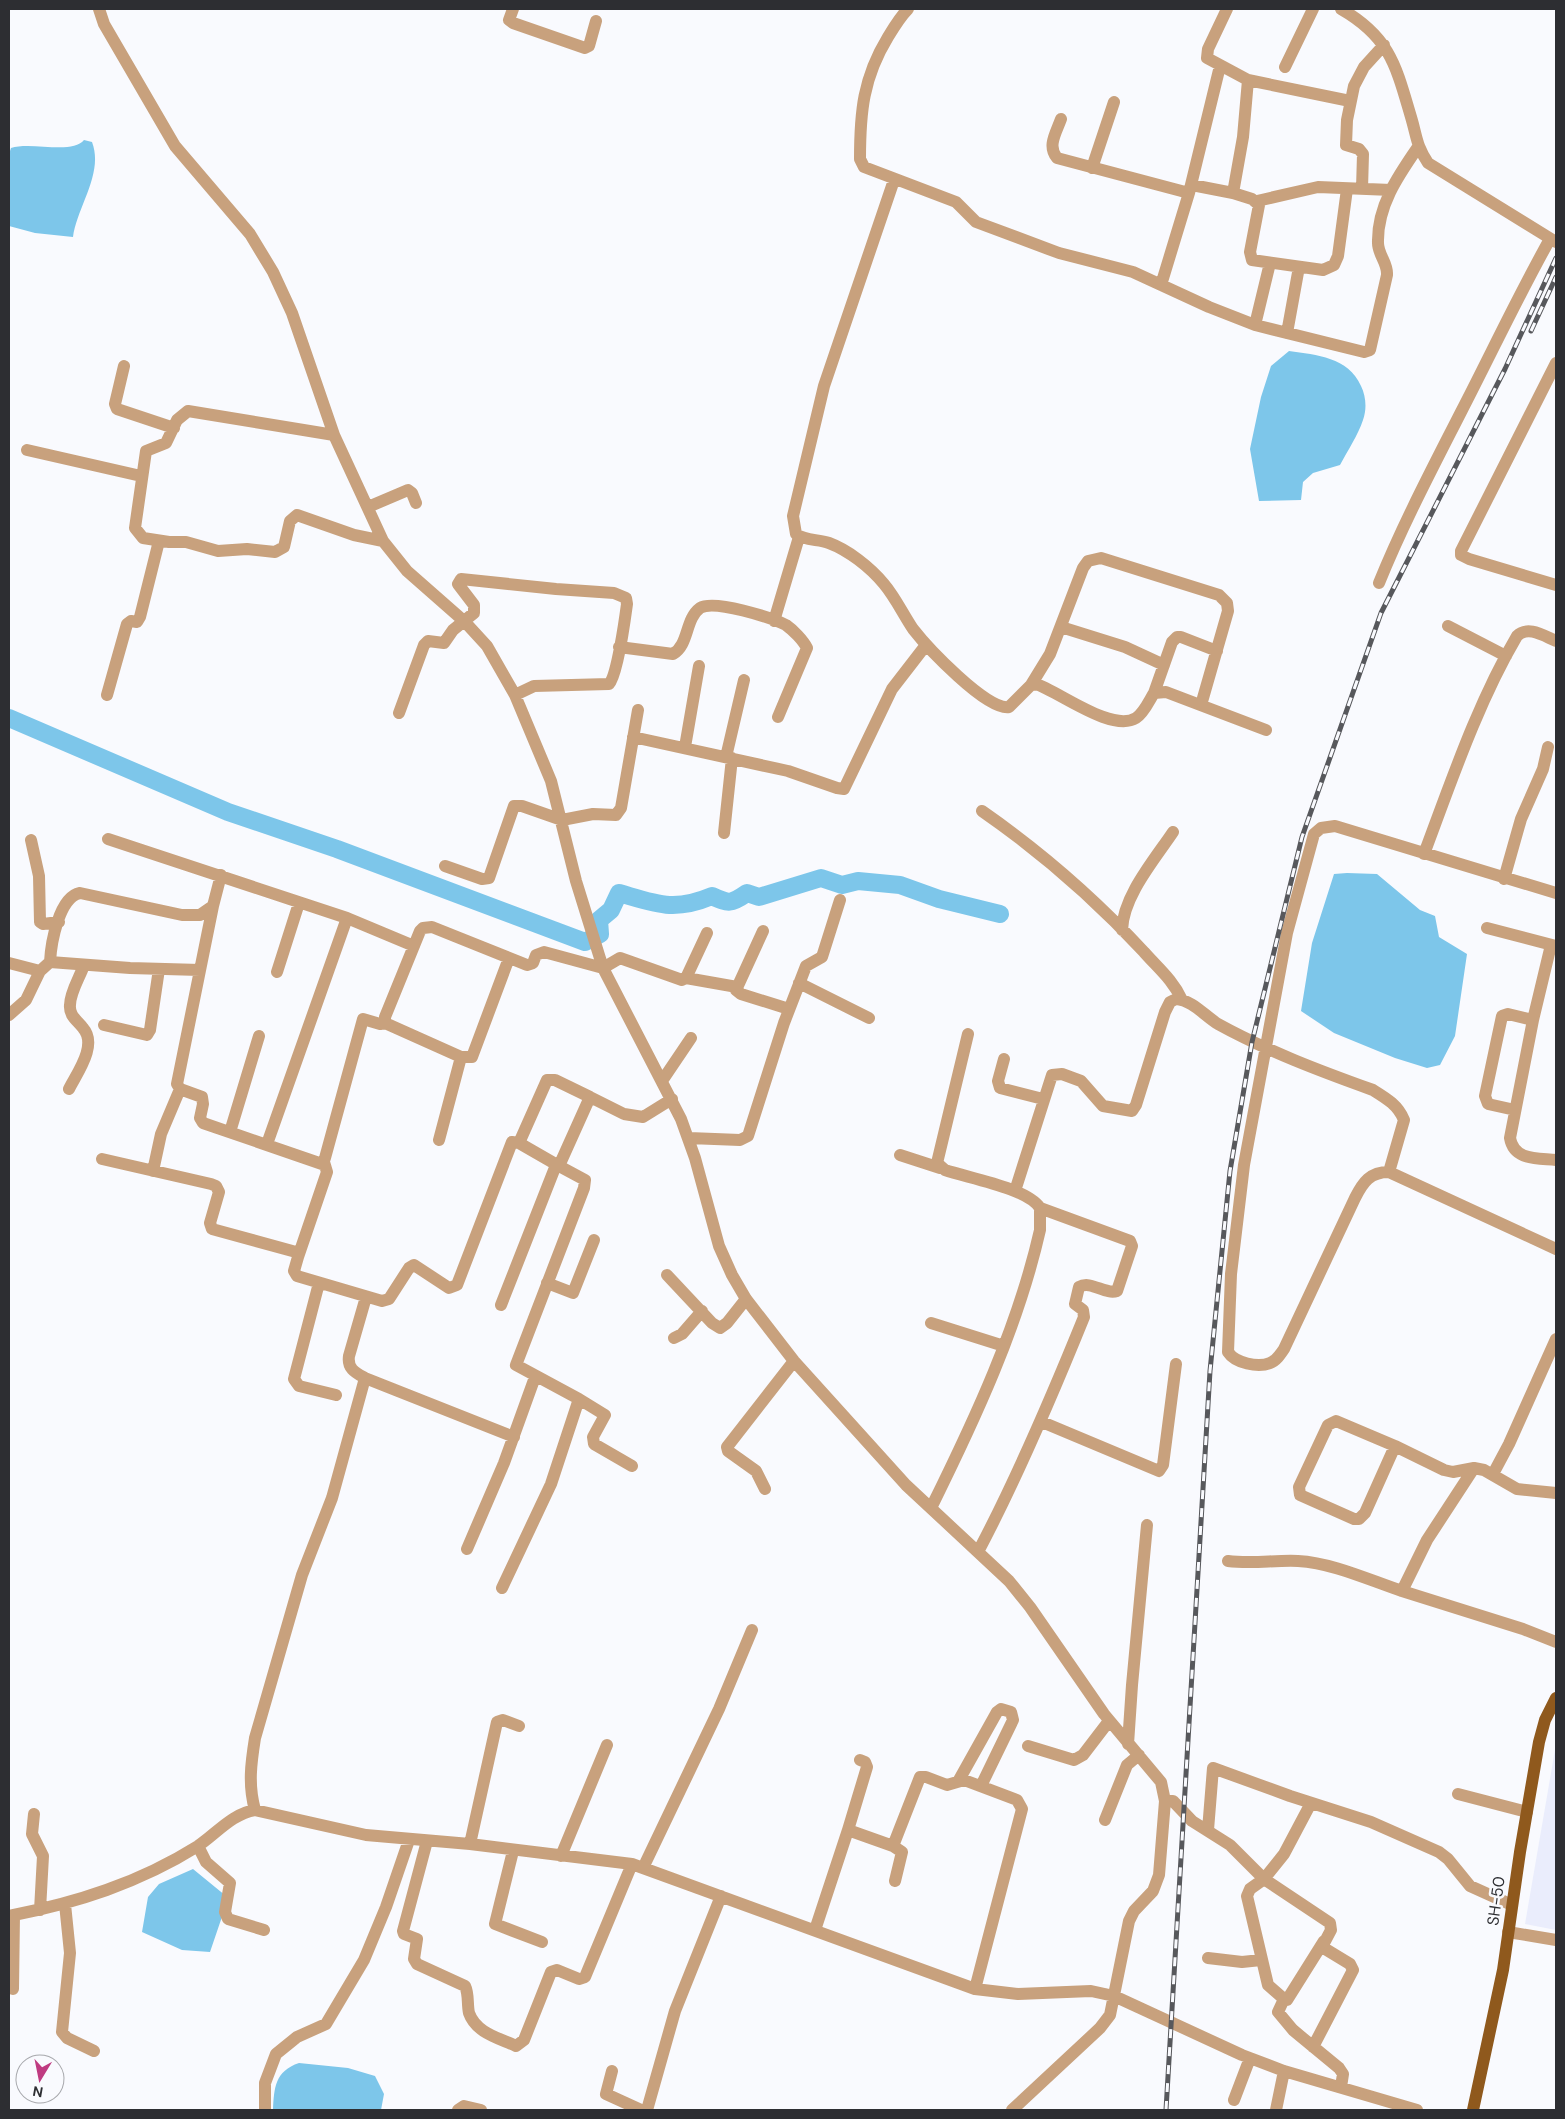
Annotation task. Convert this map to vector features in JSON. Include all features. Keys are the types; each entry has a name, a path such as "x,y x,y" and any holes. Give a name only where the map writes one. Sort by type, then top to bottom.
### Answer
{"main road":[{"name":"SH-50","path":"1473,2110 1503,1970 1526,1812 1540,1736 1550,1708 1556,1698"}],"street":[{"path":"99,9 104,24 168,136 250,234 273,272 292,313 334,435 383,541 407,571 465,622 487,646 515,695 551,781 576,881 596,939 603,968 672,1099 689,1138 719,1246 746,1300 794,1361 906,1485 979,1550 1009,1581 1030,1607 1110,1721 1161,1782 1165,1801 1157,1884 1134,1911 1129,1921 1110,2015 1100,2028 1012,2110"},
{"path":"513,9 509,20 513,23 585,48 589,46 596,21"},
{"path":"908,9 898,19 880,50 869,75 863,96 860,122 862,164 866,169 960,204 967,216 976,222 1059,253 1133,272 1202,304 1255,325 1364,352 1372,348 1388,268 1379,251 1378,234 1391,190 1418,148"},
{"path":"1227,9 1206,54 1209,61 1241,74 1248,80 1350,101"},
{"path":"1285,67 1313,9"},
{"path":"1341,9 1356,17 1378,37 1392,58 1412,119 1418,148 1428,163 1442,174 1553,241 1518,295 1461,412 1405,519 1378,583"},
{"path":"1362,189 1363,154 1359,149 1348,147 1345,142 1350,101 1359,74 1384,45"},
{"path":"1161,285 1190,189 1220,66"},
{"path":"1233,193 1243,138 1248,80"},
{"path":"1092,168 1114,102"},
{"path":"1061,120 1051,145 1052,152 1056,158 1065,162 1190,189 1233,193 1257,201 1276,198 1306,189 1391,190"},
{"path":"894,180 824,386 793,516 793,528 799,537 826,542 853,556 882,582 926,644 952,671 999,707 1004,708 1014,704 1031,686 1050,654 1083,568 1088,561 1100,558 1219,595 1225,599 1228,612 1201,705"},
{"path":"1257,201 1260,210 1250,257 1255,261 1323,270 1334,265 1337,261 1347,189"},
{"path":"1255,325 1270,263"},
{"path":"1287,333 1299,267"},
{"path":"1556,363 1461,554 1469,559 1556,585"},
{"path":"124,366 115,404 117,409 174,428"},
{"path":"334,435 196,410 183,414 166,444 146,451 135,528 143,538 159,541 186,542 218,551 247,549 276,552 284,547 290,521 297,515 354,535 383,541"},
{"path":"27,450 141,476"},
{"path":"368,507 408,490 412,492 416,503"},
{"path":"774,621 799,537"},
{"path":"107,695 127,624 131,621 138,622 140,617 159,541"},
{"path":"399,713 424,645 428,642 444,643 453,630 474,613 475,608 459,586 459,581 464,578 556,589 622,594 627,604 613,677 609,684 534,686 515,695"},
{"path":"619,646 673,654 680,648 693,617 700,608 707,605 727,606 790,628 807,648 778,717"},
{"path":"1448,626 1506,656"},
{"path":"1061,627 1125,646 1164,664"},
{"path":"1424,854 1453,775 1506,656 1521,631 1534,632 1556,641"},
{"path":"1031,686 1041,686 1078,706 1108,718 1132,720 1139,715 1154,693 1172,642 1177,637 1216,651"},
{"path":"633,737 729,757 806,776 844,789 892,689 926,644"},
{"path":"684,747 698,666"},
{"path":"724,834 729,757 744,680"},
{"path":"1154,693 1166,692 1266,730"},
{"path":"445,866 482,879 489,878 514,806 522,806 562,820 593,814 612,816 619,812 638,710"},
{"path":"1504,879 1520,818 1543,769 1548,747"},
{"path":"982,811 1055,866 1172,980 1182,1000"},
{"path":"1556,893 1504,879 1336,826 1321,828 1314,834 1287,933 1244,1165 1231,1274 1228,1348 1234,1359 1261,1365 1270,1363 1278,1358 1284,1349 1360,1187 1372,1175 1389,1172 1556,1249"},
{"path":"1122,930 1123,918 1130,898 1173,832"},
{"path":"108,839 347,918 414,946"},
{"path":"31,840 39,876 40,922 43,924 59,922"},
{"path":"221,875 177,1084 180,1089 202,1097 203,1104 200,1118 203,1124 268,1144 315,1163 324,1162"},
{"path":"9,1015 26,1000 40,971 50,962 52,942 67,901 71,896 80,893 182,915 200,914 213,906"},
{"path":"689,1138 740,1140 748,1136 799,983 808,963 822,957 840,900"},
{"path":"277,972 299,903"},
{"path":"268,1144 347,918"},
{"path":"385,1023 384,1017 420,931 423,928 432,927 530,965 536,955 544,952 603,968 620,958 629,959 676,979 682,980 686,978 737,987"},
{"path":"1487,928 1554,945 1533,1020 1510,1138 1512,1146 1517,1153 1525,1157 1556,1160"},
{"path":"764,930 736,990 741,994 790,1008"},
{"path":"686,978 707,934"},
{"path":"509,958 476,1052 469,1058 461,1057 385,1023 378,1024 366,1018 362,1019 324,1162 327,1172 298,1257 295,1274 382,1301 389,1300 409,1268 414,1265 448,1288 456,1285 512,1142 519,1143 581,1177 585,1184 516,1362 517,1367 534,1377 602,1411 605,1415 593,1437 594,1444 632,1466"},
{"path":"50,962 159,970 200,970"},
{"path":"9,963 40,971"},
{"path":"69,1089 85,1057 88,1044 86,1032 72,1016 70,1005 84,965"},
{"path":"104,1025 147,1035 150,1030 159,970"},
{"path":"799,983 870,1018"},
{"path":"1015,1191 1049,1080 1056,1073 1081,1081 1103,1106 1132,1111 1136,1105 1167,1007 1176,999 1182,1000 1216,1022 1265,1047 1373,1090 1398,1108 1404,1120 1389,1172"},
{"path":"1515,1110 1488,1104 1485,1096 1502,1016 1508,1014 1533,1020"},
{"path":"940,1168 936,1157 968,1034"},
{"path":"230,1132 259,1036"},
{"path":"662,1081 691,1038"},
{"path":"439,1140 461,1057"},
{"path":"1004,1059 998,1081 1000,1088 1043,1099"},
{"path":"519,1143 547,1080 555,1080 624,1114 643,1117 672,1099"},
{"path":"153,1171 161,1134 180,1089"},
{"path":"501,1305 557,1165 590,1097"},
{"path":"900,1155 1015,1191 1032,1199 1040,1208 1130,1241 1132,1246 1117,1291 1112,1293 1087,1285 1079,1287 1075,1304 1084,1310 1084,1317 1042,1422 1009,1493 979,1550"},
{"path":"102,1159 216,1186 219,1192 210,1223 212,1229 292,1250 296,1252 298,1257"},
{"path":"931,1508 969,1431 1004,1346 1037,1245 1040,1230 1040,1208"},
{"path":"547,1283 573,1293 594,1240"},
{"path":"668,1275 720,1328 727,1323 746,1300"},
{"path":"319,1283 294,1379 299,1386 336,1395"},
{"path":"366,1297 348,1361 351,1369 365,1378 514,1437"},
{"path":"674,1338 682,1334 702,1311"},
{"path":"931,1323 1004,1346"},
{"path":"1493,1474 1509,1444 1556,1339"},
{"path":"766,1490 756,1471 728,1451 727,1447 794,1361"},
{"path":"1042,1422 1159,1471 1163,1466 1176,1364"},
{"path":"467,1549 514,1437 534,1377"},
{"path":"255,1810 250,1791 251,1763 255,1738 302,1575 332,1498 365,1378"},
{"path":"502,1588 551,1484 579,1399"},
{"path":"1395,1446 1365,1513 1359,1519 1354,1519 1300,1495 1299,1486 1331,1422 1342,1423 1395,1446 1444,1470 1453,1472 1474,1468 1493,1474 1517,1489 1556,1493"},
{"path":"1402,1591 1427,1540 1474,1468"},
{"path":"1128,1744 1147,1525"},
{"path":"1228,1561 1257,1563 1298,1561 1322,1564 1556,1642"},
{"path":"427,1841 403,1931 404,1934 417,1940 414,1959 417,1964 465,1986 470,2014 478,2027 486,2033 516,2046 524,2040 551,1972 557,1970 579,1979 585,1976 638,1866 720,1709 752,1630"},
{"path":"959,1780 997,1712 1002,1709 1011,1712 1013,1720 981,1786"},
{"path":"470,1844 496,1722 503,1720 519,1726"},
{"path":"1028,1746 1074,1760 1083,1755 1110,1721"},
{"path":"561,1856 607,1745"},
{"path":"1105,1820 1127,1766 1139,1755"},
{"path":"815,1930 867,1767 865,1762 860,1760"},
{"path":"1208,1830 1213,1768 1371,1822 1439,1852 1448,1859 1470,1886 1512,1905"},
{"path":"892,1846 920,1777 926,1777 947,1785 959,1780 1017,1800 1022,1809 975,1989"},
{"path":"1458,1794 1526,1812"},
{"path":"1165,1801 1173,1801 1192,1821 1230,1844 1264,1879 1330,1923 1331,1930 1287,2000"},
{"path":"1311,1803 1284,1854 1264,1879 1250,1889 1247,1896 1268,1985 1284,1999 1278,2009 1278,2014 1293,2030 1343,2074 1341,2087"},
{"path":"13,1988 12,1915 65,1904 135,1880 198,1846 242,1812 255,1810 329,1828 409,1840 470,1844 513,1851 616,1861 638,1866 975,1989 1018,1994 1091,1991 1114,1996 1284,2072 1341,2087 1397,2107 1417,2110"},
{"path":"34,1814 32,1834 43,1856 40,1910"},
{"path":"848,1830 892,1846 902,1852 895,1881"},
{"path":"265,2110 265,2083 276,2054 292,2041 326,2024 364,1960 386,1907 409,1840"},
{"path":"198,1846 206,1862 230,1883 225,1912 228,1920 264,1930"},
{"path":"513,1851 495,1924 542,1942"},
{"path":"647,2110 675,2010 721,1896"},
{"path":"65,1904 70,1953 66,1976 62,2032 67,2038 94,2051"},
{"path":"1508,1932 1556,1940"},
{"path":"1313,2047 1353,1970 1350,1964 1324,1950 1324,1941"},
{"path":"1208,1958 1242,1962 1262,1960"},
{"path":"1234,2100 1250,2058"},
{"path":"612,2071 606,2094 641,2110"},
{"path":"1276,2110 1284,2072"},
{"path":"458,2110 460,2107 469,2106 481,2110"}],"shaded area":[{"path":"1556,1744 1556,1930 1525,1924"}],"water":[{"path":"84,140 92,142 95,166 73,237 35,233 9,226 9,154 11,148 19,146 70,147"},
{"path":"1289,351 1331,359 1348,369 1355,376 1363,390 1364,416 1340,465 1313,473 1303,482 1301,500 1259,501 1250,449 1261,397 1271,366"},
{"path":"1334,874 1377,874 1420,910 1435,916 1439,937 1467,954 1455,1036 1440,1065 1427,1068 1395,1058 1334,1033 1301,1011 1312,943"},
{"path":"193,1869 226,1896 226,1905 210,1952 182,1950 142,1932 148,1897 159,1884"},
{"path":"299,2063 348,2068 375,2076 384,2094 381,2110 273,2110 277,2081 291,2066"}],"waterway":[{"path":"9,718 228,812 337,849 585,942 600,934 599,920 611,910 619,893 666,905 687,904 712,896 730,902 747,893 759,897 821,878 842,885 858,881 900,885 939,899 1000,914"}],"railway":[{"path":"1166,2110 1210,1371 1230,1171 1252,1042 1302,837 1381,613 1505,369 1556,258"},
{"path":"1531,331 1556,277"}]}
